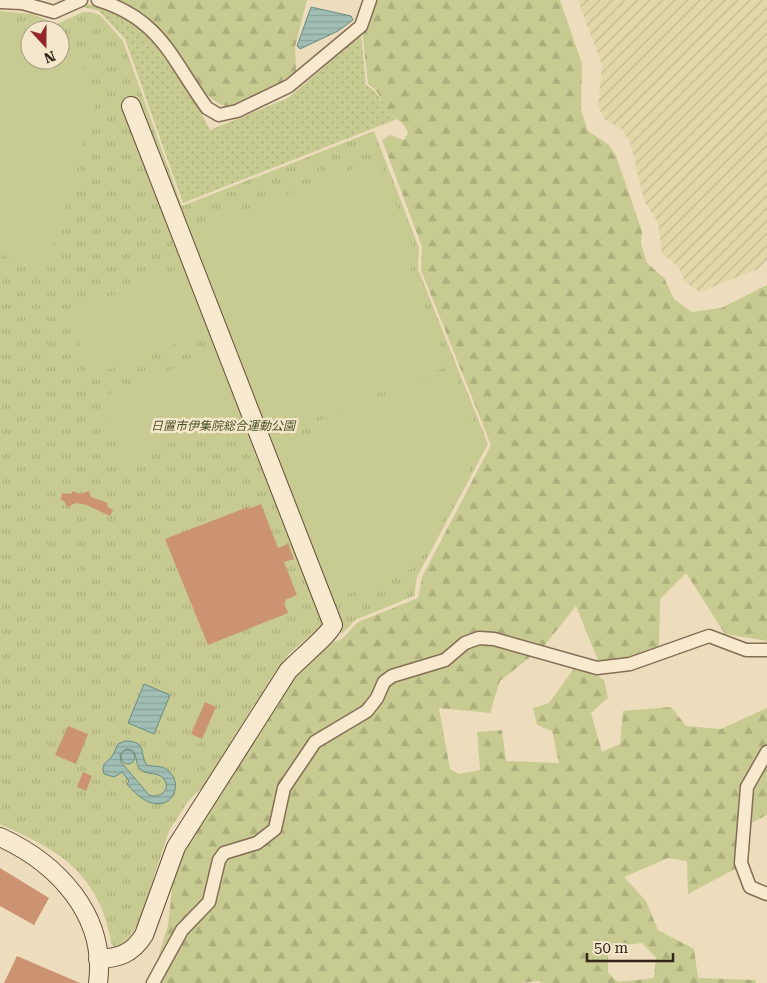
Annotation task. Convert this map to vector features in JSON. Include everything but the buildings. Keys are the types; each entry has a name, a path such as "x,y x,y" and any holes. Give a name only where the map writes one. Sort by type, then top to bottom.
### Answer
{"street":[{"path":"0,2 22,3 54,12 81,0"},
{"path":"98,0 132,15 145,23 160,37 207,108 220,115 237,111 289,86 361,26 370,0"},
{"path":"98,959 117,958 137,945 144,935 176,847 288,671 303,654 326,636 332,625 131,106"},
{"path":"153,983 182,930 209,902 219,860 224,853 257,843 275,829 284,788 315,742 367,711 378,698 384,682 392,676 445,660 465,643 479,638 494,639 597,668 630,664 709,636 746,650 767,650"},
{"path":"767,752 747,787 741,863 750,887 767,894"},
{"path":"0,837 39,858 65,881 86,914 96,944 98,983"}],"shaded area":[{"path":"578,0 767,0 767,260 758,269 700,292 685,282 678,266 662,253 658,223 644,200 630,142 622,129 605,120 598,107 602,65"}],"green space":[{"path":"112,0 307,0 295,47 296,71 249,102 234,107 223,105 213,100 203,91 171,45 153,24 134,10"},
{"path":"376,0 560,0 582,64 581,110 588,131 609,145 616,156 642,231 641,244 647,263 664,278 674,299 692,312 721,308 767,285 767,641 725,634 686,573 660,599 659,649 624,660 599,663 576,606 544,646 500,681 490,713 439,708 450,769 459,774 480,770 477,732 502,730 506,761 559,763 552,731 537,725 533,708 549,703 575,667 586,668 604,680 608,698 591,713 602,752 620,744 623,711 671,707 686,726 721,729 767,708 767,815 736,831 735,869 688,894 687,861 668,858 624,877 646,901 658,930 694,949 698,978 756,980 755,983 541,983 539,981 521,983 161,983 163,979 156,965 168,925 175,862 297,670 328,644 342,639 358,622 418,598 422,577 491,445 421,270 422,247 382,140 390,135 404,140 408,133 402,123 387,109 376,91 368,84 362,30","holes":["642,943 656,958 654,978 618,982 608,973 608,947"]},
{"path":"85,4 108,9 129,19 162,49 176,68 210,130 288,98 361,35 366,85 376,93 397,119 183,203 125,39 98,10 81,7 71,9"},
{"name":"日置市伊集院総合運動公園","path":"0,11 32,14 47,20 20,20 20,70 70,70 70,20 66,20 83,12 90,12 100,15 123,41 182,206 374,131 419,248 418,269 488,444 417,577 414,596 355,620 342,634 340,630 321,626 289,654 273,675 203,787 189,800 169,831 139,922 131,936 117,948 112,945 104,916 95,894 85,880 61,857 32,839 0,824"},
{"path":"8,28 20,31 20,70 70,70 70,56 86,70 98,93 55,242 44,256 38,260 24,263 8,258 0,253 0,29"},
{"path":"378,159 413,248 411,271 448,366 273,434 264,431 187,233"},
{"path":"186,266 211,330 92,376 67,313"},
{"path":"218,351 242,414 124,461 99,398"},
{"path":"453,369 483,446 416,567 336,599 328,590 274,451 277,446 311,433 308,425"}],"water":[{"path":"311,7 351,16 353,20 338,31 300,49 297,46"},
{"path":"144,684 170,695 154,734 128,723"},
{"path":"125,741 137,743 142,749 147,765 164,768 173,776 174,792 170,799 162,803 152,803 141,797 127,784 129,781 122,772 114,777 104,774 103,767 112,756 118,744","holes":["126,749 135,754 140,769 159,775 164,779 166,787 163,793 157,796 149,795 121,762 120,754"]},
{"path":"128,750 133,752 135,757 133,762 128,764 123,762 121,757 123,752"}]}
